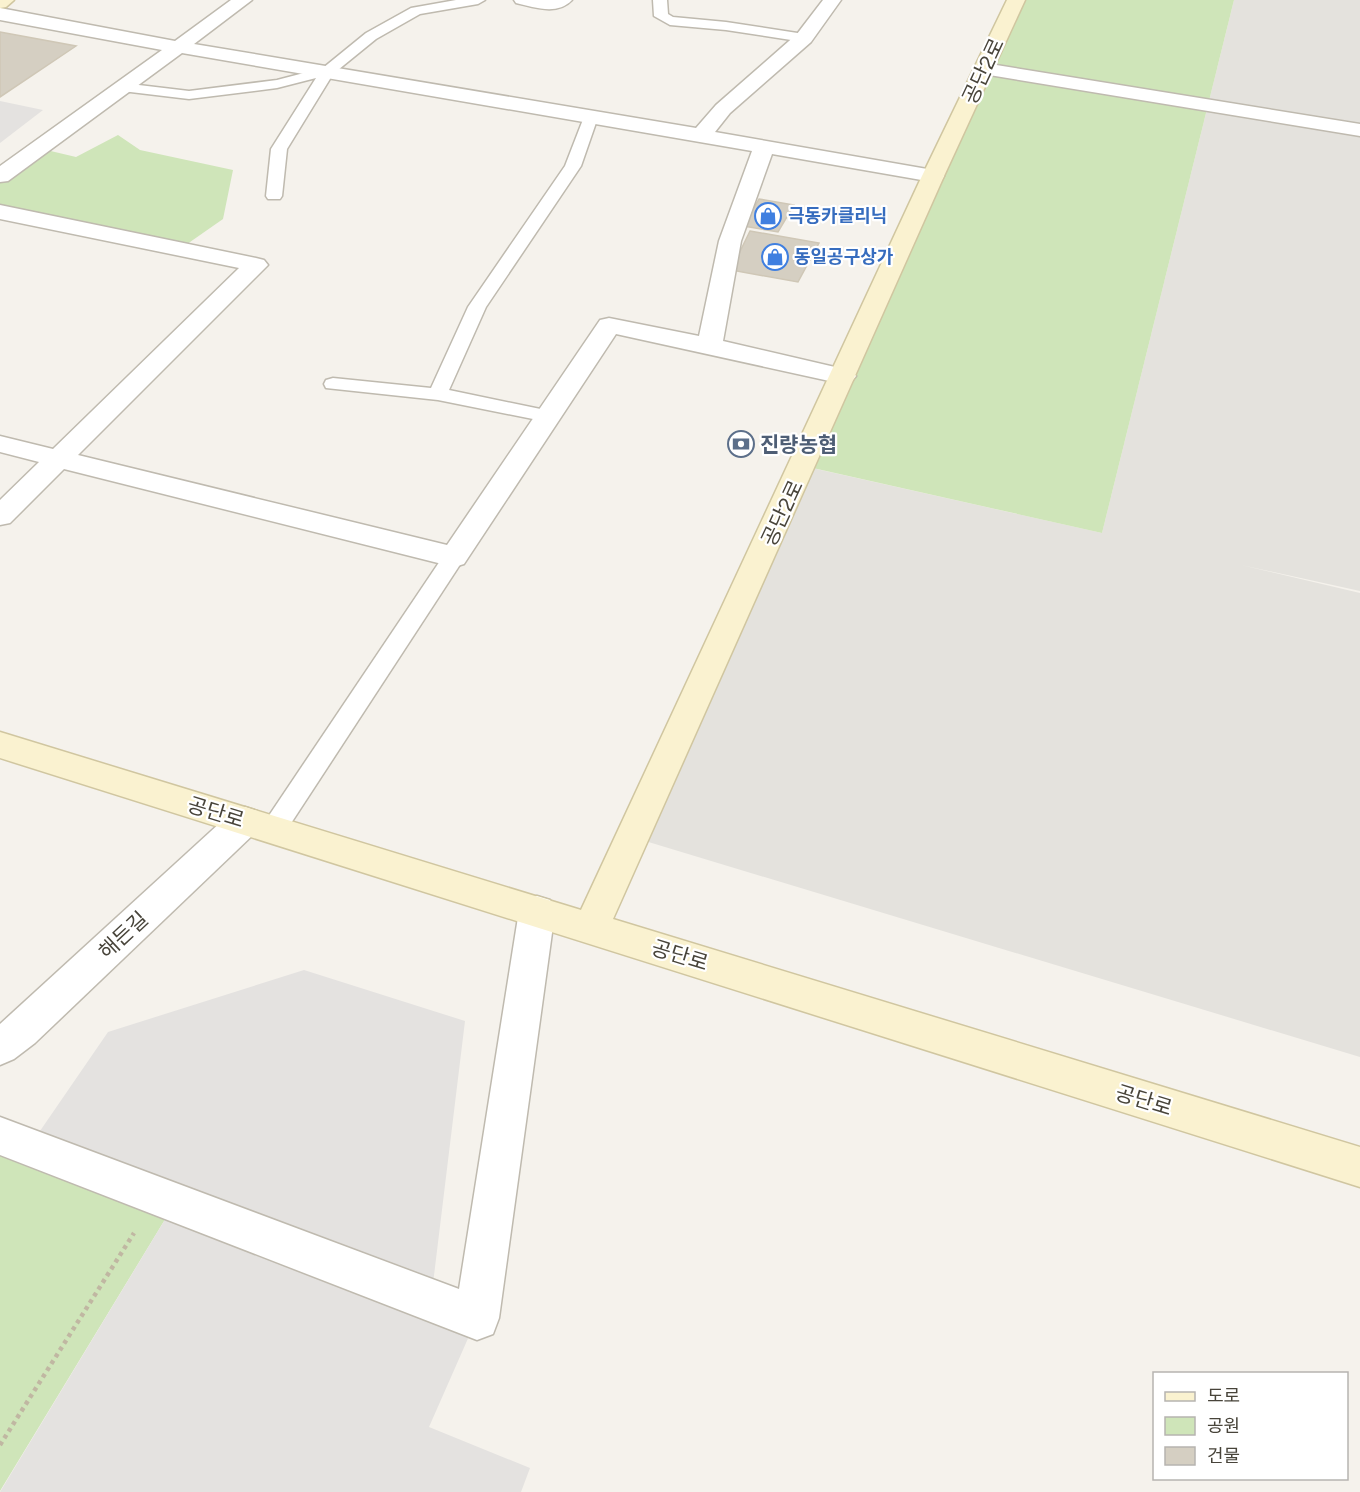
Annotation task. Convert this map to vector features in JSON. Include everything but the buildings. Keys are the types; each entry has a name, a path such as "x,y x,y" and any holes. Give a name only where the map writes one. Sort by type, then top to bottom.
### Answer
{"street":[{"path":"0,3 5,0"},
{"path":"0,176 243,0"},
{"path":"701,136 723,109 804,38 832,0"},
{"name":"공단2로","path":"591,928 933,176 1016,0"},
{"path":"0,14 178,47 933,176"},
{"path":"984,69 1360,130"},
{"path":"710,346 730,241 764,148"},
{"path":"0,212 256,265 0,516"},
{"path":"0,444 454,557 609,325 843,376"},
{"name":"공단로","path":"0,745 1360,1167"},
{"name":"해든길","path":"0,1047 259,825"},
{"path":"0,1136 477,1318 537,910"}],"lane":[{"path":"274,196 279,149 328,71 371,36 416,11 478,0"},
{"path":"521,0 547,6 556,6 564,0"},
{"path":"660,0 662,16 669,21 726,26 804,38"},
{"path":"122,87 189,95 277,84 328,71"},
{"path":"438,394 477,307 573,166 591,117"},
{"path":"333,384 438,394 548,416"},
{"path":"259,825 454,557"}],"path":[{"path":"0,1445 157,1196"}],"shaded area":[{"path":"1234,0 1360,0 1360,591 1241,565 1360,593 1360,1057 632,837 803,466 1102,533"},
{"path":"0,101 43,110 0,143"},
{"path":"304,970 465,1021 431,1300 477,1318 429,1427 530,1468 521,1492 0,1492 175,1203 29,1147 108,1032"}],"green space":[{"path":"1019,0 1234,0 1102,533 804,466"},
{"path":"118,135 140,150 233,170 223,219 180,249 0,212 0,176 38,148 76,157"},
{"path":"0,1136 175,1203 0,1491"}],"place":[{"name":"극동카클리닉","path":"768,216"},
{"name":"동일공구상가","path":"775,257"},
{"name":"진량농협","path":"741,444"}]}
